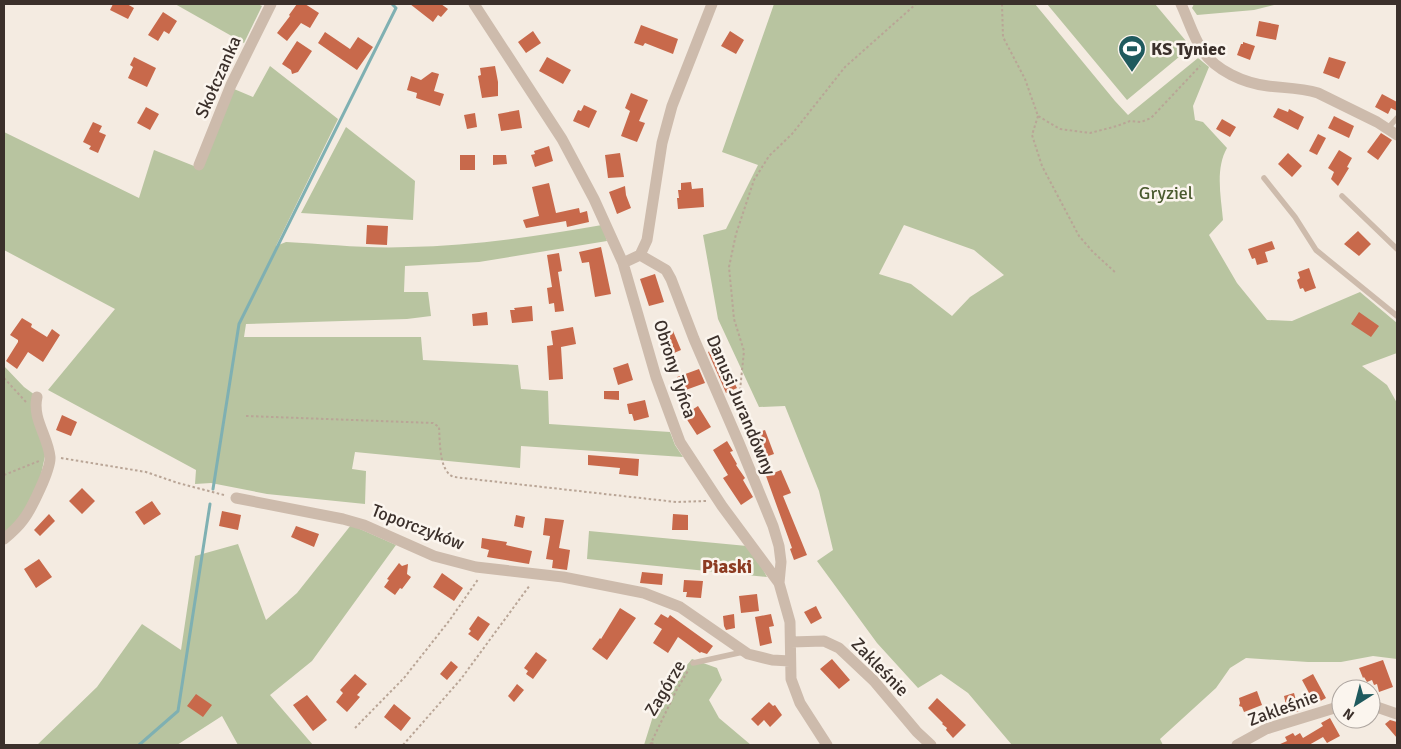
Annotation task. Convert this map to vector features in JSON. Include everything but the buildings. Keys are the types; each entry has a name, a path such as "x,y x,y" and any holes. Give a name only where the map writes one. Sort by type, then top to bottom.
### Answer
{"street":[{"name":"Skołczanka","path":"199,165 231,85 271,4"},
{"name":"Obrony Tyńca","path":"474,4 562,139 594,199 623,263 656,377 680,442 718,500 779,583 790,622 791,678 800,703 826,745"},
{"path":"623,263 640,255 647,240 662,143 670,115 712,4"},
{"path":"1181,4 1200,46 1208,57 1224,70 1244,80 1260,84 1318,93 1392,131"},
{"name":"Danusi Jurandówny","path":"640,255 666,270 671,279 694,339 773,526 779,546 781,562 779,583"},
{"path":"4,539 23,520 46,476 50,458 37,415 35,404 37,397"},
{"name":"Toporczyków","path":"236,498 343,519 364,525 434,556 484,568 563,578 644,593 680,607 744,652 772,660 790,661"},
{"name":"Zakleśnie","path":"791,642 824,641 840,648 874,681 917,732 931,745"},
{"path":"1381,708 1397,714"},
{"name":"Zakleśnie","path":"1237,745 1266,728 1331,709"}],"lane":[{"path":"1392,131 1397,118"},
{"path":"1264,178 1295,217 1316,250 1397,316"},
{"path":"1342,196 1397,249"},
{"name":"Zagórze","path":"693,663 744,652"}],"path":[{"path":"738,413 744,351 734,319 729,268 736,234 754,180 769,156 792,134 845,66 916,4"},
{"path":"1002,4 1004,37 1025,79 1038,116 1032,135 1042,166 1079,236 1116,273"},
{"path":"1038,116 1060,129 1090,133 1130,121 1145,121 1158,111 1208,57"},
{"path":"4,378 37,415"},
{"path":"246,416 433,423 439,428 444,468 450,476 676,502 718,500"},
{"path":"4,475 29,464 50,458 69,458 146,472 178,483 236,498"},
{"path":"355,728 404,678 462,603 484,568"},
{"path":"403,745 462,679 538,575"},
{"name":"Zagórze","path":"651,744 676,691 693,663"},
{"path":"651,744 657,745"}],"green space":[{"path":"175,4 258,4 262,6 244,43"},
{"name":"Gryziel","path":"774,4 1035,4 1128,115 1198,58 1209,67 1193,106 1195,120 1203,122 1227,148 1223,156 1220,174 1223,220 1209,235 1237,283 1267,320 1292,321 1360,292 1397,323 1397,353 1362,366 1387,385 1397,403 1397,659 1373,656 1341,662 1308,662 1246,658 1230,668 1216,688 1160,739 1163,745 1012,745 968,693 941,674 918,688 877,643 817,561 833,550 819,491 785,406 759,407 718,319 703,235 726,229 758,165 722,152","holes":["904,225 974,250 1004,275 970,297 952,316 911,284 879,274"]},
{"name":"KS Tyniec","path":"1047,4 1155,4 1191,47 1127,100"},
{"path":"1194,4 1278,4 1254,10 1197,15 1192,8"},
{"path":"270,66 338,119 276,246 286,242 378,247 457,245 530,237 602,225 607,241 479,262 405,266 404,292 428,292 431,316 407,319 246,324 244,337 421,337 423,360 518,365 521,389 548,391 549,424 670,432 675,445 683,457 521,446 520,468 355,452 352,469 366,471 365,504 267,494 211,483 195,484 196,470 48,390 115,309 4,250 4,132 139,198 154,150 194,166 234,89 253,97"},
{"path":"346,127 415,181 413,220 301,213"},
{"path":"4,366 24,387 35,395 45,456 39,484 21,519 4,534"},
{"path":"351,525 396,545 312,661 270,695 313,745 238,745 222,716 177,745 37,745 97,687 142,624 181,650 195,556 238,544 266,620 297,593"},
{"path":"589,531 747,546 767,577 587,559"},
{"path":"692,659 717,668 722,680 709,700 719,718 751,745 644,745 658,700"}],"waterway":[{"path":"213,489 239,324 396,8 392,4"},
{"path":"139,745 178,711 210,504"}],"place":[{"name":"KS Tyniec","path":"1132,73"}],"district":[{"name":"Piaski","path":"727,566"}]}
